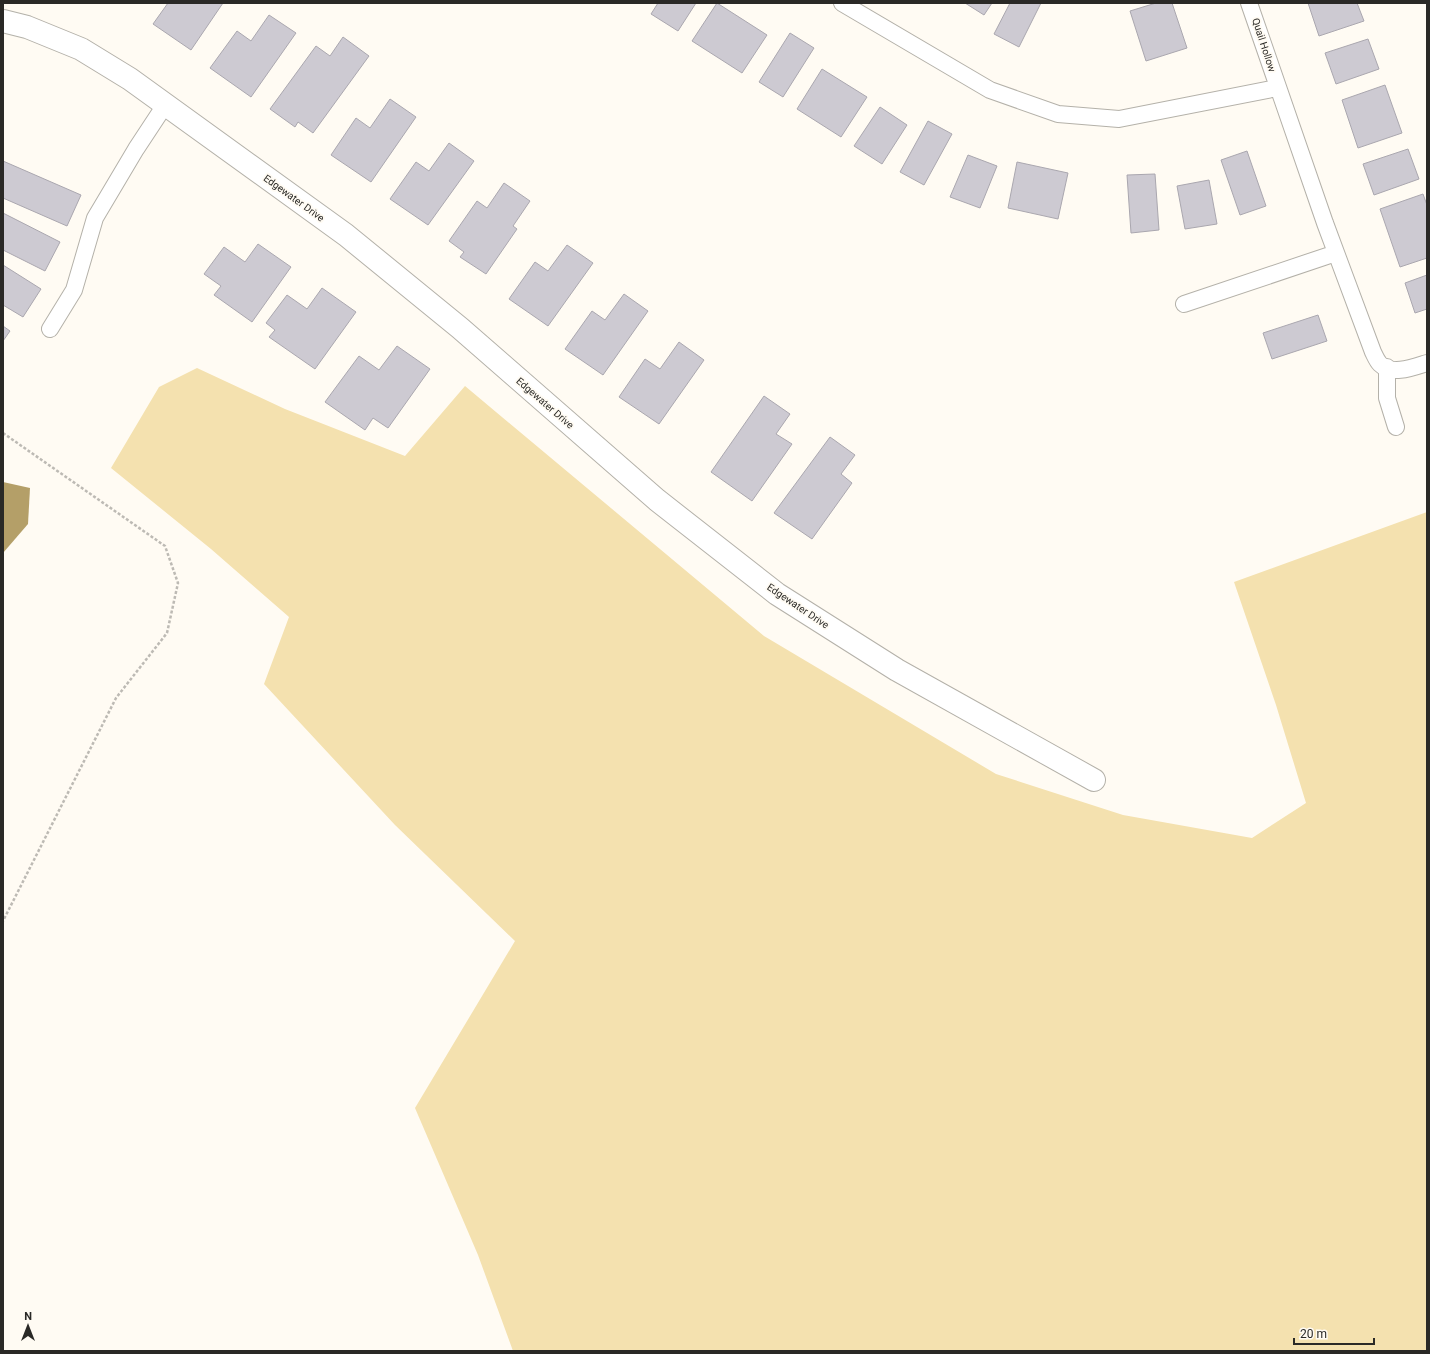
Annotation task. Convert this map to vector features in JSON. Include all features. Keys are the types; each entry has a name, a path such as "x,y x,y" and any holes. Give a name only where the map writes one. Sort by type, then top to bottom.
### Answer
{"street":[{"name":"Edgewater Drive","path":"3,21 27,28 81,49 130,79 346,235 460,328 657,500 777,594 897,670 1094,780"}],"lane":[{"path":"842,3 990,90 1058,114 1119,119 1278,88"},
{"name":"Quail Hollow","path":"1249,3 1336,253 1373,352 1380,364 1387,367"},
{"path":"50,329 74,290 95,218 136,149 165,105"},
{"path":"1184,304 1336,253"},
{"path":"1396,427 1387,398 1387,367 1395,370 1411,368 1427,363"}],"path":[{"path":"3,433 165,546 178,583 167,633 116,698 3,921"}],"shaded area":[{"path":"197,368 285,409 405,456 465,386 764,636 996,774 1123,815 1252,838 1306,803 1276,705 1234,582 1427,512 1427,1351 513,1351 478,1255 415,1108 515,941 395,825 264,684 289,617 211,549 111,468 159,387"},
{"path":"3,482 30,488 28,524 3,553"}],"building":[{"path":"168,3 223,3 191,50 153,24"},
{"path":"658,3 696,3 678,31 651,14"},
{"path":"717,3 767,35 742,73 692,41"},
{"path":"965,3 992,3 984,15"},
{"path":"1010,3 1041,3 1019,47 994,34"},
{"path":"1156,3 1172,3 1187,48 1146,61 1130,11"},
{"path":"1308,3 1357,3 1364,21 1319,36"},
{"path":"269,15 296,33 251,97 210,68 237,31 251,41"},
{"path":"790,33 814,48 783,97 759,82"},
{"path":"343,37 369,56 313,133 298,122 295,127 270,109 316,46 330,56"},
{"path":"1368,39 1379,69 1336,84 1325,53"},
{"path":"822,69 867,97 841,137 797,109"},
{"path":"1385,85 1402,133 1358,148 1342,100"},
{"path":"390,99 416,117 371,182 331,155 356,118 370,128"},
{"path":"880,107 907,125 882,164 854,146"},
{"path":"928,121 952,134 924,185 900,172"},
{"path":"449,143 474,161 428,225 390,199 416,162 429,171"},
{"path":"1408,149 1419,179 1374,195 1363,164"},
{"path":"1247,151 1266,206 1240,215 1221,160"},
{"path":"968,155 997,166 980,208 950,197"},
{"path":"3,161 81,195 67,226 3,198"},
{"path":"1017,162 1068,173 1058,219 1008,208"},
{"path":"1155,174 1159,230 1131,233 1127,175"},
{"path":"1209,180 1217,224 1185,229 1177,186"},
{"path":"504,183 530,201 513,226 517,229 486,274 460,257 464,252 449,241 477,201 487,208"},
{"path":"1423,194 1427,205 1427,258 1400,267 1380,209"},
{"path":"3,213 60,242 45,271 3,250"},
{"path":"258,244 291,267 252,322 214,295 221,286 204,274 224,247 245,262"},
{"path":"567,245 593,263 548,326 509,299 535,262 548,271"},
{"path":"3,265 41,289 23,317 3,305"},
{"path":"1427,275 1427,309 1415,313 1405,283"},
{"path":"322,288 356,312 315,369 269,337 275,330 266,323 287,295 307,309"},
{"path":"624,294 648,311 603,375 565,349 592,311 605,320"},
{"path":"1318,315 1327,341 1272,359 1263,333"},
{"path":"3,326 10,331 3,341"},
{"path":"679,342 704,360 659,424 619,397 645,359 660,369"},
{"path":"397,346 430,369 388,428 373,418 365,430 325,402 359,356 379,370"},
{"path":"764,396 790,414 776,434 792,444 752,501 711,472"},
{"path":"830,437 855,455 841,474 852,483 812,539 774,513"}]}
